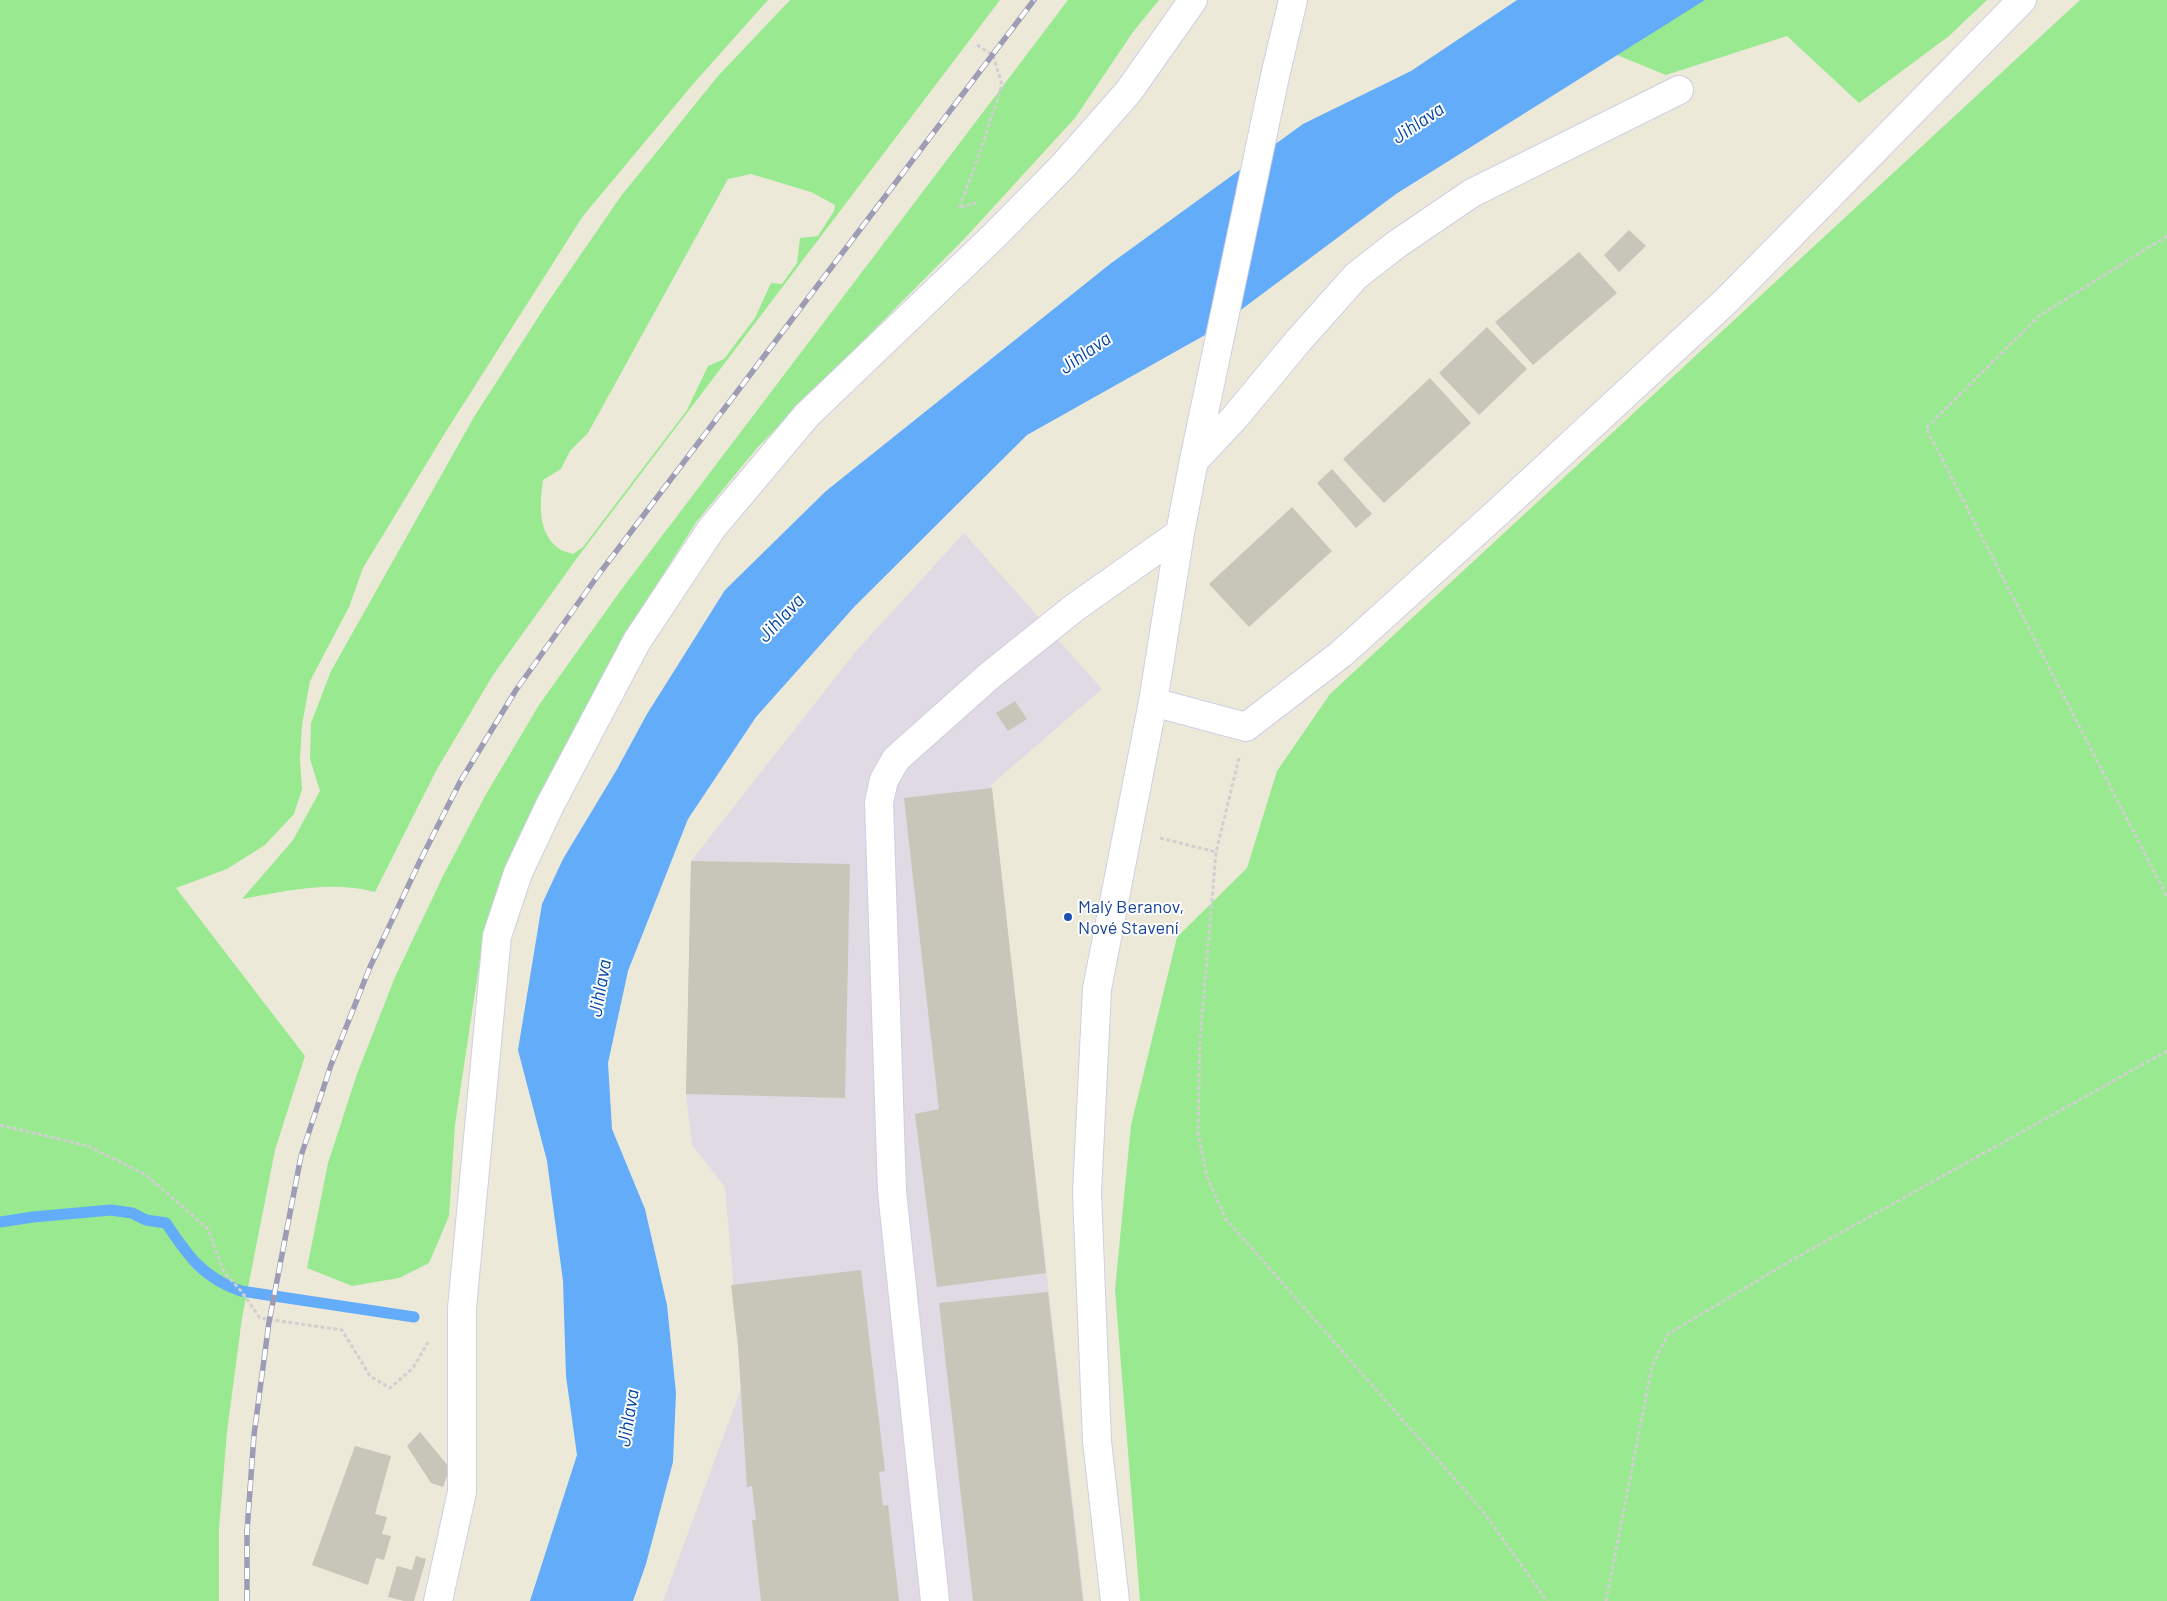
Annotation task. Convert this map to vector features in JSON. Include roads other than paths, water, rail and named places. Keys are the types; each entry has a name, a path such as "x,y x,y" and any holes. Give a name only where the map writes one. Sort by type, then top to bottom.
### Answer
{"street":[{"path":"438,1601 462,1492 462,1308 497,936 518,873 542,822 637,641 712,528 807,415 995,235 1064,165 1129,91 1193,0"},
{"path":"1115,1601 1097,1441 1087,1192 1097,989 1153,702 1180,533 1194,460 1275,76 1293,0"},
{"path":"1153,702 1246,727 1341,654 1497,514 1727,300 2022,0"},
{"path":"1194,460 1236,416 1299,340 1356,276 1396,244 1472,194 1679,90"},
{"path":"935,1601 892,1191 879,802 884,780 896,759 988,677 1074,608 1180,533"}],"water":[{"name":"Jihlava","path":"1517,0 1705,0 1396,194 1214,330 1027,435 855,606 756,717 688,819 628,971 608,1063 612,1129 645,1209 667,1305 676,1393 673,1462 646,1564 633,1601 530,1601 577,1455 566,1376 563,1281 547,1161 518,1050 542,904 563,859 616,771 647,714 725,590 826,491 1110,264 1303,124 1411,71"}],"waterway":[{"path":"0,1222 111,1210 132,1213 146,1220 166,1223 189,1256 206,1272 216,1280 241,1291 414,1317"}],"railway":[{"path":"247,1601 247,1531 254,1435 269,1322 301,1156 331,1065 370,967 419,863 460,782 516,690 599,574 1034,0"}],"place":[{"name":"Malý Beranov, Nové Stavení","path":"1068,917"}]}
